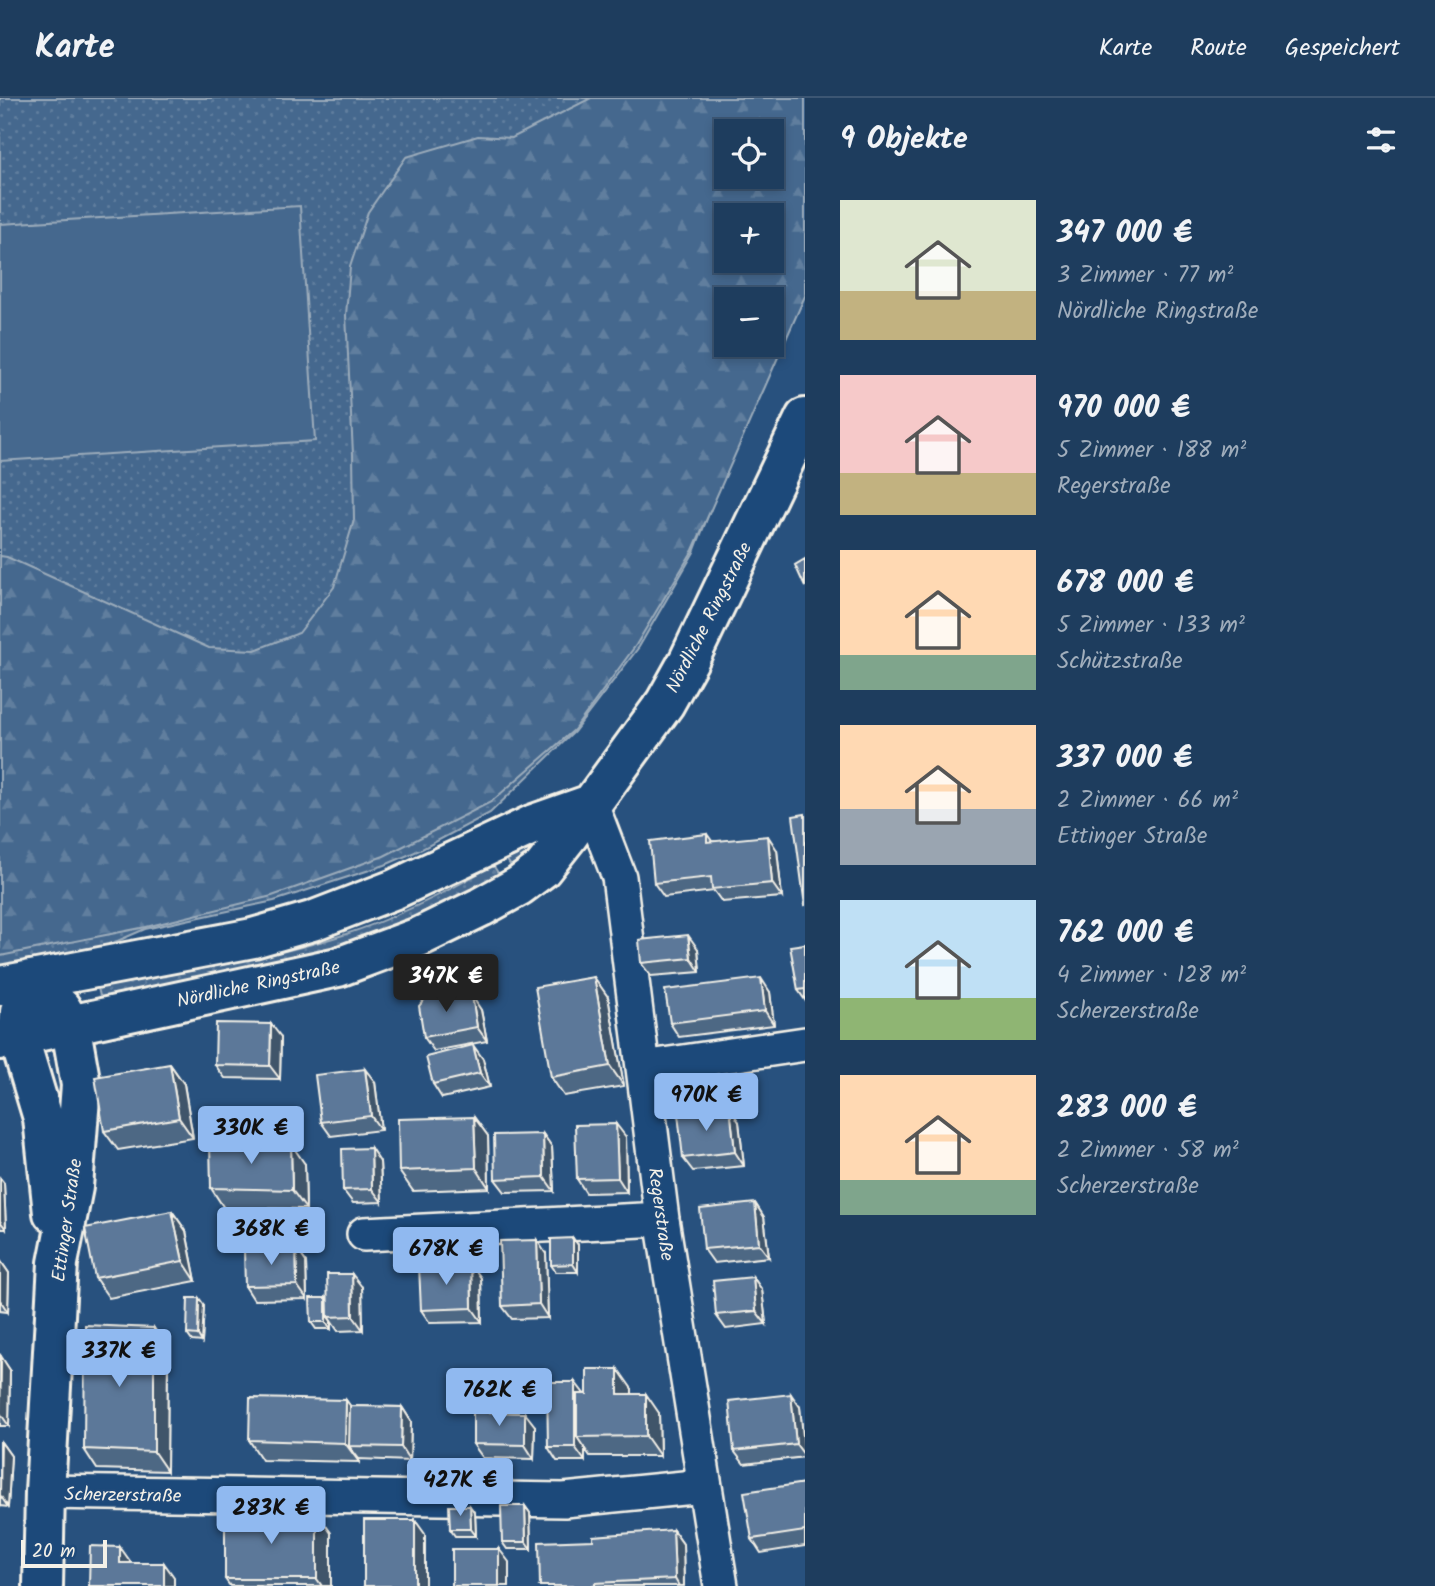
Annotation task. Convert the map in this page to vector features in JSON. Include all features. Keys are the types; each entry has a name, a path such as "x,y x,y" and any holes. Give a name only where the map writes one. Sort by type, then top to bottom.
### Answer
{"main road":[{"name":"Nördliche Ringstraße","path":"9,1037 338,967 419,937 519,886 542,869 665,703 689,660 805,418"},
{"path":"15,983 253,938 312,921 395,889 534,824 591,804"},
{"path":"15,983 61,1008 70,1023"},
{"path":"15,983 21,1008 9,1037 43,1118 58,1263"},
{"name":"Ettinger Straße","path":"43,1586 45,1492 58,1263 73,1187 81,1085 70,1023"}],"street":[{"name":"Regerstraße","path":"591,804 619,877 662,1219 721,1586"},
{"path":"643,1068 805,1044"},
{"path":"364,1234 662,1219"},
{"name":"Scherzerstraße","path":"45,1492 564,1500 704,1486"}],"green space":[{"path":"0,98 805,98 798,285 784,321 784,287 714,287 714,357 770,357 694,552 639,647 574,732 490,813 422,849 385,865 274,901 145,929 106,946 0,969"},
{"path":"591,98 805,98 805,296 784,344 784,287 714,287 714,357 778,357 693,550 636,645 574,730 491,802 384,856 272,896 146,927 0,956 0,556 209,648 255,650 299,633 334,587 354,520 346,315 350,267 368,212 406,157 478,136 512,138"},
{"path":"300,206 315,441 0,461 0,224"},
{"path":"547,838 514,871 505,857"},
{"path":"493,865 502,879 453,904 347,946 101,1000 98,988 252,959 343,935 420,904"}],"building":[{"path":"805,559 805,587 795,565"},
{"path":"805,814 805,906 793,816"},
{"path":"707,834 707,842 768,836 772,883 712,889 711,877 654,883 650,841"},
{"path":"688,935 691,958 641,963 639,940"},
{"path":"805,944 805,989 798,990 790,946"},
{"path":"594,977 610,1066 551,1077 535,987"},
{"path":"761,978 765,1011 670,1023 665,990"},
{"path":"433,989 450,999 472,996 477,1027 424,1037 419,1006"},
{"path":"216,1023 271,1024 270,1066 215,1065"},
{"path":"473,1045 480,1073 433,1084 426,1057"},
{"path":"170,1064 179,1118 104,1131 95,1077"},
{"path":"365,1069 371,1116 321,1122 315,1075"},
{"path":"730,1108 735,1152 683,1158 678,1114"},
{"path":"474,1117 476,1168 399,1171 398,1119"},
{"path":"616,1124 618,1178 577,1179 575,1125"},
{"path":"543,1134 544,1177 495,1179 494,1135"},
{"path":"210,1143 291,1144 292,1190 211,1188"},
{"path":"371,1148 372,1189 343,1190 342,1149"},
{"path":"755,1203 759,1244 704,1249 700,1209"},
{"path":"172,1211 183,1261 95,1278 85,1228"},
{"path":"573,1238 573,1264 551,1265 551,1239"},
{"path":"537,1240 539,1304 502,1306 500,1241"},
{"path":"296,1248 297,1285 245,1286 244,1250"},
{"path":"471,1264 472,1308 421,1310 419,1266"},
{"path":"327,1274 352,1274 353,1316 328,1317"},
{"path":"753,1277 756,1311 716,1315 713,1281"},
{"path":"188,1298 199,1298 198,1335 187,1334"},
{"path":"310,1298 326,1298 326,1322 311,1322"},
{"path":"85,1325 154,1328 154,1452 84,1449"},
{"path":"587,1369 618,1369 618,1394 646,1394 646,1436 577,1437 577,1394 587,1394"},
{"path":"547,1382 575,1382 575,1447 548,1447"},
{"path":"791,1394 796,1444 734,1451 729,1401"},
{"path":"250,1398 346,1400 345,1443 249,1440"},
{"path":"350,1406 402,1407 401,1447 349,1446"},
{"path":"473,1412 525,1413 525,1445 473,1444"},
{"path":"805,1483 805,1531 752,1539 744,1492"},
{"path":"449,1506 470,1506 471,1529 450,1529"},
{"path":"501,1506 525,1506 526,1542 502,1542"},
{"path":"225,1513 317,1513 317,1579 225,1579"},
{"path":"364,1520 415,1520 415,1586 364,1586"},
{"path":"673,1530 675,1579 595,1583 595,1586 540,1586 539,1542 593,1540 593,1536"},
{"path":"90,1546 120,1547 120,1563 164,1563 164,1586 89,1586"},
{"path":"452,1549 499,1549 499,1586 452,1586"}]}
